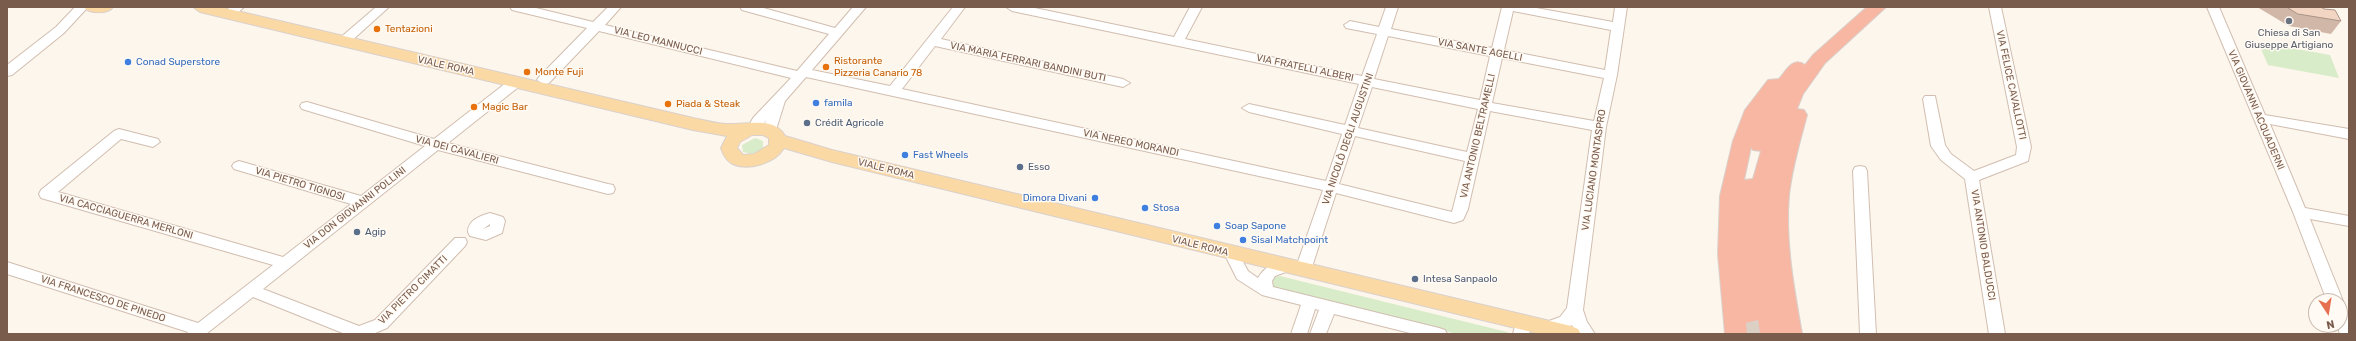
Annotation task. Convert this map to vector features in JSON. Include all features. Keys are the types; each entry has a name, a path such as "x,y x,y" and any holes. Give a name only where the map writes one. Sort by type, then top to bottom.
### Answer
{"highway":[{"path":"1749,315 1745,232 1751,173 1776,97 1860,7"},
{"path":"1736,334 1729,254 1730,196 1743,141 1755,110 1787,65 1811,59 1877,7"},
{"path":"1770,331 1760,247 1761,184 1776,136 1794,93 1811,59"},
{"path":"1790,334 1779,262 1778,207 1786,153 1801,100 1818,72 1811,59"}],"main road":[{"name":"VIALE ROMA","path":"200,7 233,11 344,41 692,124 726,130 762,132 830,155 1294,268 1522,328 1562,332"},
{"name":"VIALE ROMA","path":"692,124 719,138 730,148 730,153 739,160 761,159 790,154 830,155"},
{"path":"730,148 734,138 762,132 774,151 761,159"}],"street":[{"path":"60,30 82,7"},
{"path":"7,72 60,30 98,7"},
{"path":"344,41 382,7"},
{"name":"VIA LEO MANNUCCI","path":"516,7 538,9 802,74"},
{"path":"544,80 616,7"},
{"path":"746,7 837,32"},
{"path":"762,132 782,96 860,7"},
{"path":"894,90 959,7"},
{"name":"VIA FRATELLI ALBERI","path":"1012,7 1368,82 1599,127"},
{"path":"1178,41 1196,7"},
{"name":"VIA NICOLÒ DEGLI AUGUSTINI","path":"1294,268 1331,187 1368,82 1392,7"},
{"path":"1509,7 1618,27"},
{"name":"VIA ANTONIO BELTRAMELLI","path":"1456,217 1461,209 1472,158 1486,106 1496,53 1509,7"},
{"name":"VIA LUCIANO MONTASPRO","path":"1587,334 1580,325 1575,310 1599,127 1611,75 1621,7"},
{"name":"VIA FELICE CAVALLOTTI","path":"1972,177 2023,158 2024,146 1995,7"},
{"name":"VIA GIOVANNI ACQUADERNI","path":"2213,7 2300,212 2332,293"},
{"name":"VIA SANTE AGELLI","path":"1350,25 1611,75"},
{"name":"VIA MARIA FERRARI BANDINI BUTI","path":"932,41 1123,83"},
{"name":"VIA NEREO MORANDI","path":"802,74 894,90 1331,187 1448,217 1456,217"},
{"name":"VIA DON GIOVANNI POLLINI","path":"197,332 516,82"},
{"name":"VIA ANTONIO BALDUCCI","path":"1930,99 1938,146 1946,157 1972,177 1997,334"},
{"name":"VIA DEI CAVALIERI","path":"307,106 437,145 608,189"},
{"path":"1249,108 1472,158"},
{"path":"2259,118 2349,134"},
{"name":"VIA CACCIAGUERRA MERLONI","path":"154,142 119,134 46,194 286,263"},
{"name":"VIA PIETRO TIGNOSI","path":"239,166 362,202"},
{"path":"1860,171 1868,334"},
{"path":"2300,212 2349,221"},
{"name":"VIA PIETRO CIMATTI","path":"251,290 359,333 381,324 460,242 477,230"},
{"path":"1231,253 1242,275 1267,291 1308,303 1439,334"},
{"name":"VIA FRANCESCO DE PINEDO","path":"7,268 197,332"},
{"path":"1267,291 1264,280 1270,272 1294,268"},
{"path":"1299,334 1308,303"},
{"path":"1318,334 1328,308"},
{"path":"1562,332 1566,321 1575,310"}],"green space":[{"path":"2258,42 2330,55 2339,78 2268,65"},
{"path":"755,138 763,141 763,149 753,154 743,152 742,145"},
{"path":"1280,276 1507,332 1510,334 1457,334 1277,290 1272,287 1270,281 1274,277"}],"building":[{"path":"2287,7 2321,7 2324,9 2335,10 2341,21 2298,14"}],"tunnel":[{"path":"1749,315 1751,334"}],"place":[{"name":"Chiesa di San Giuseppe Artigiano","path":"2289,21"},
{"name":"Tentazioni","path":"377,29"},
{"name":"Conad Superstore","path":"128,62"},
{"name":"Ristorante Pizzeria Canario 78","path":"826,67"},
{"name":"Monte Fuji","path":"527,72"},
{"name":"famila","path":"816,103"},
{"name":"Piada & Steak","path":"668,104"},
{"name":"Magic Bar","path":"474,107"},
{"name":"Crédit Agricole","path":"807,123"},
{"name":"Fast Wheels","path":"905,155"},
{"name":"Esso","path":"1020,167"},
{"name":"Dimora Divani","path":"1095,198"},
{"name":"Stosa","path":"1145,208"},
{"name":"Soap Sapone","path":"1217,226"},
{"name":"Agip","path":"357,232"},
{"name":"Sisal Matchpoint","path":"1243,240"},
{"name":"Intesa Sanpaolo","path":"1415,279"}]}
